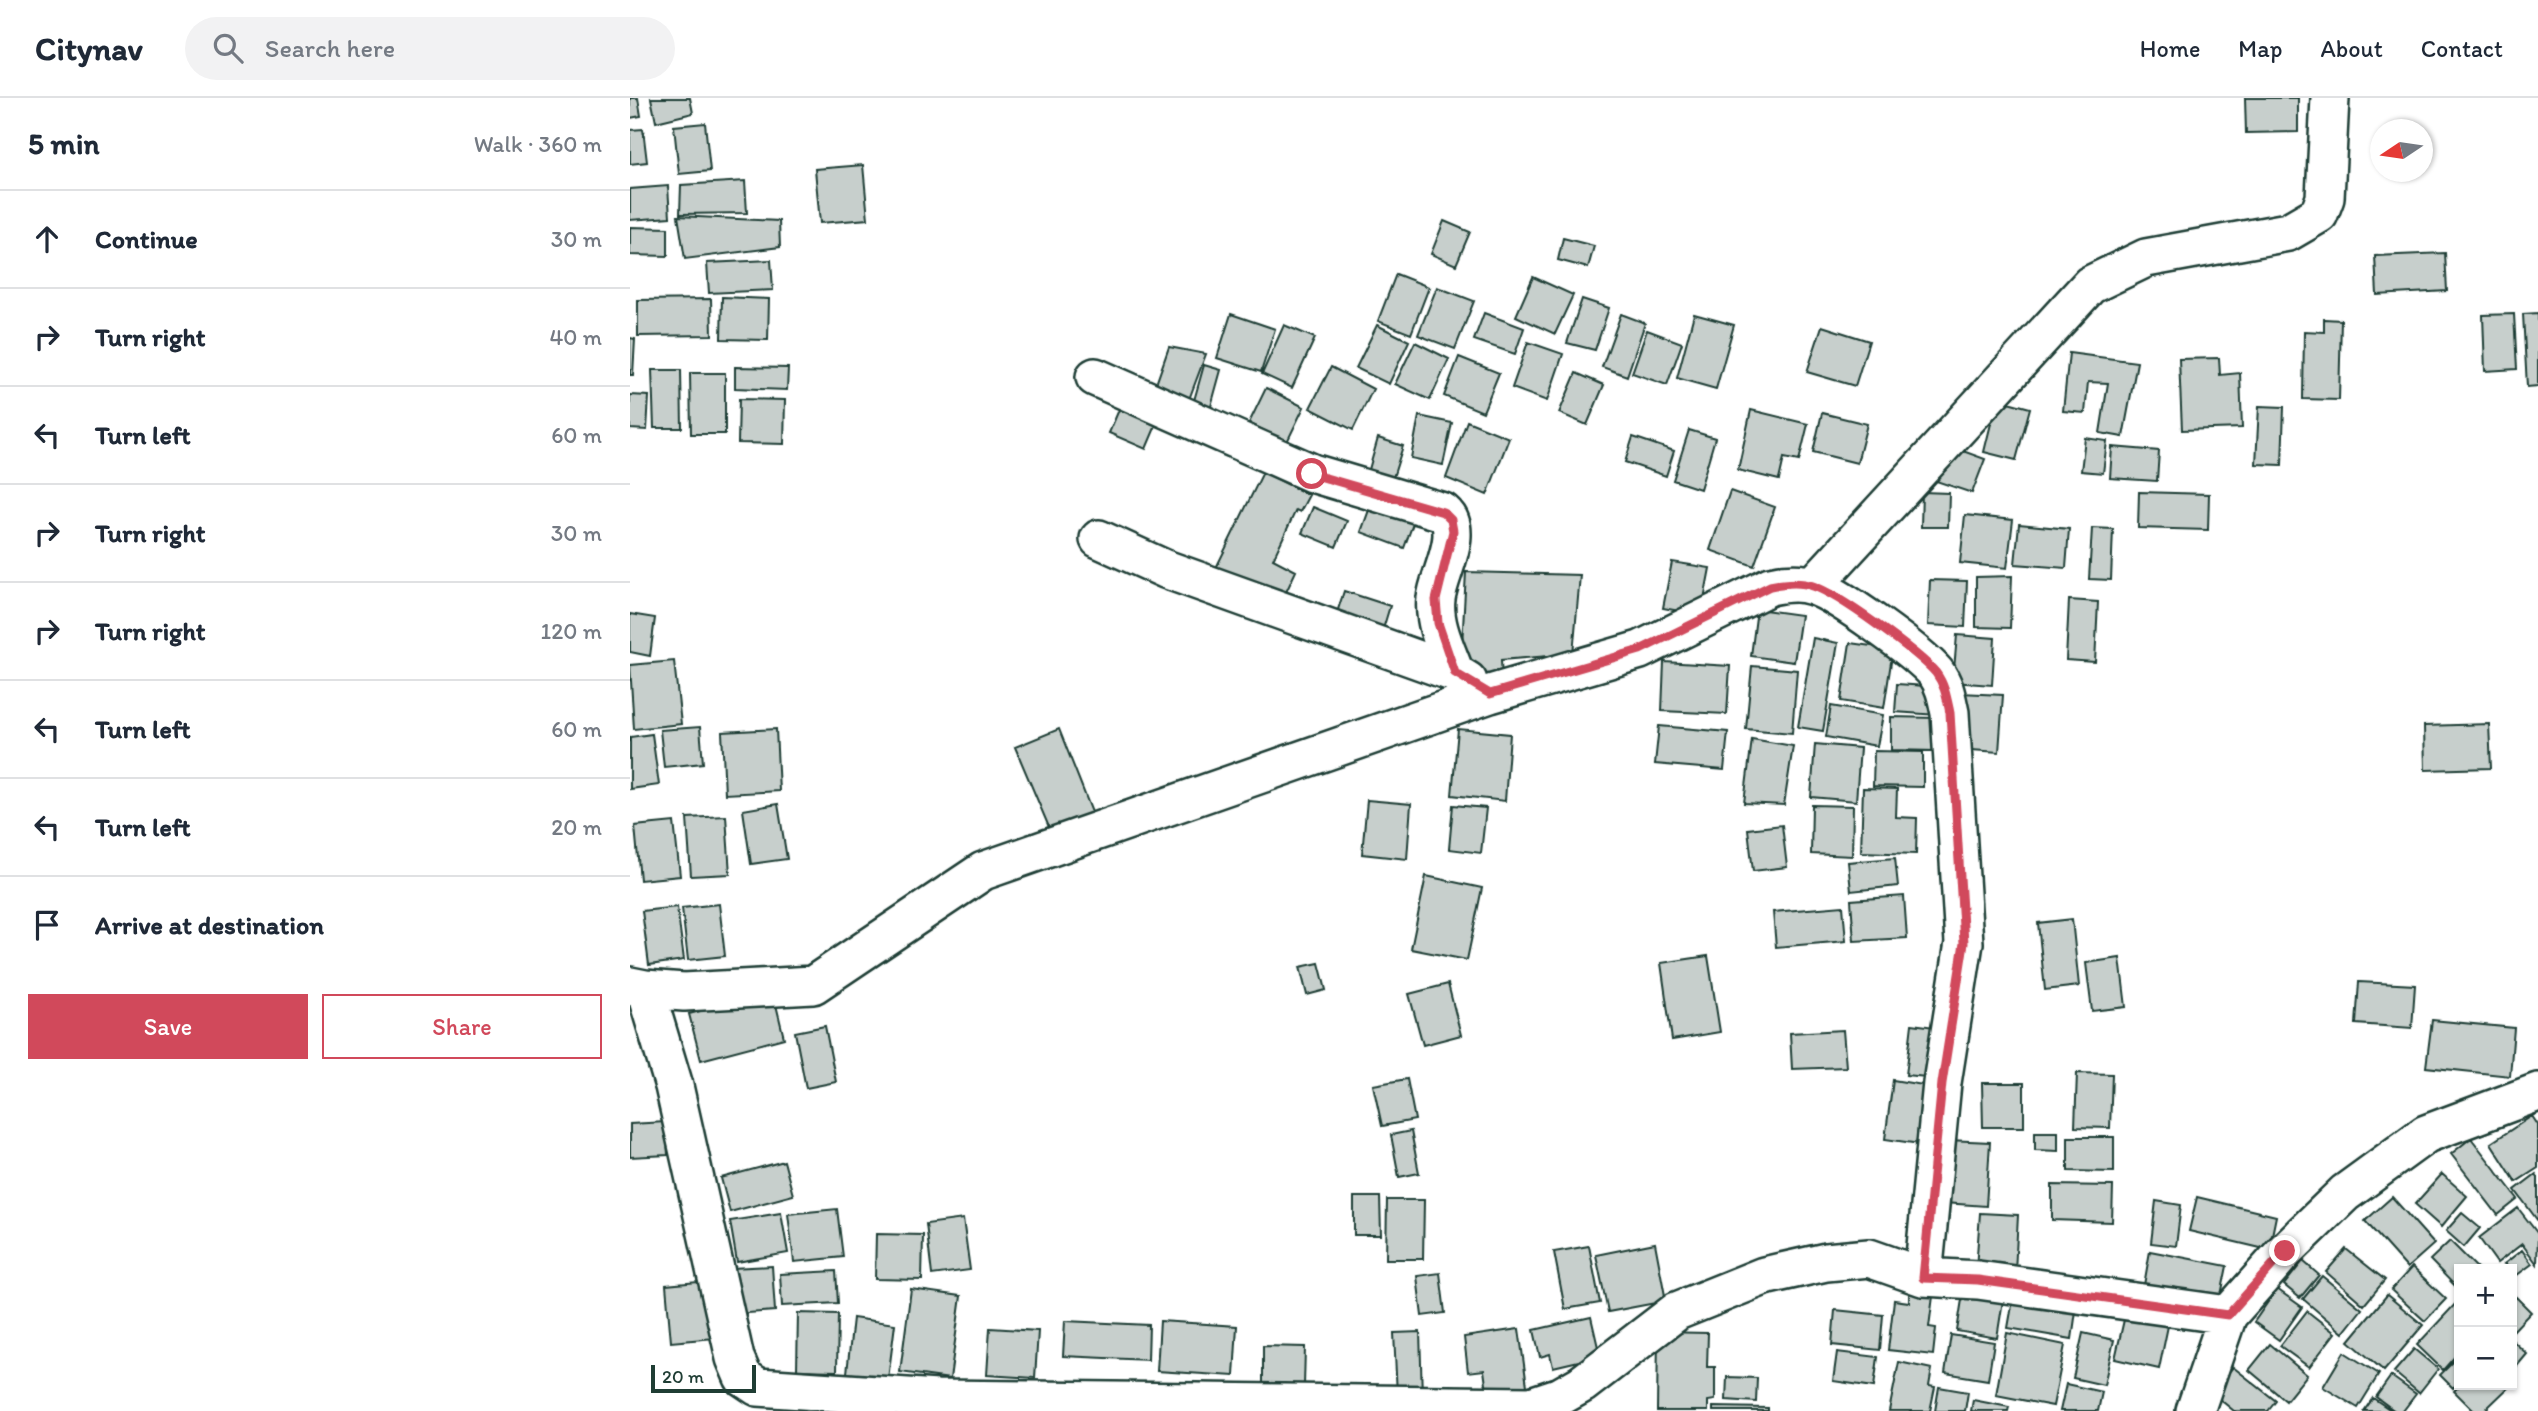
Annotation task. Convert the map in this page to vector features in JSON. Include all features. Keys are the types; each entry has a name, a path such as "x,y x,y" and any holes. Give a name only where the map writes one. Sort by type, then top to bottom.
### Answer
{"street":[{"path":"1813,586 2090,285 2146,258 2288,232 2319,214 2325,198 2330,98"},
{"path":"1095,377 1312,474 1448,516 1453,531 1436,600 1438,623 1455,673"},
{"path":"1099,539 1166,569 1455,673 1490,694"},
{"path":"1923,1278 1942,1083 1964,943 1950,713 1941,682 1917,655 1813,586 1787,583 1770,586 1640,650 1490,694 984,871 813,985 684,992 638,988 674,1086 735,1358 743,1377 758,1387 950,1399 1531,1406 1560,1396 1582,1384 1677,1311 1764,1276 1826,1262 1869,1258 1923,1278 1978,1280 2228,1315"},
{"path":"2195,1411 2228,1315 2285,1251 2345,1193 2426,1134 2538,1092"}],"building":[{"path":"630,98 638,98 641,116 630,118"},
{"path":"651,98 690,98 693,113 656,122"},
{"path":"2245,98 2298,98 2298,132 2246,133"},
{"path":"705,123 710,171 679,174 674,126"},
{"path":"643,129 647,162 630,164 630,130"},
{"path":"863,165 868,219 820,223 815,169"},
{"path":"745,181 747,213 680,214 681,185"},
{"path":"668,186 670,217 630,220 630,189"},
{"path":"678,216 779,221 780,247 685,259"},
{"path":"1444,221 1470,232 1456,265 1431,254"},
{"path":"630,227 668,228 668,256 630,255"},
{"path":"1563,238 1594,246 1588,268 1558,260"},
{"path":"2445,253 2447,291 2377,295 2375,256"},
{"path":"771,260 773,290 709,293 707,263"},
{"path":"1396,274 1429,287 1411,334 1378,321"},
{"path":"1533,277 1573,295 1555,334 1516,316"},
{"path":"1437,287 1474,301 1455,349 1418,335"},
{"path":"722,297 769,299 768,340 721,339"},
{"path":"711,299 712,335 638,336 638,300"},
{"path":"1582,299 1609,308 1595,350 1567,343"},
{"path":"1484,313 1524,328 1515,354 1474,340"},
{"path":"2538,313 2538,386 2527,387 2523,314"},
{"path":"1231,314 1275,329 1261,372 1217,358"},
{"path":"1621,314 1645,323 1627,376 1602,367"},
{"path":"1694,314 1734,325 1716,389 1677,378"},
{"path":"2514,314 2517,369 2485,371 2483,315"},
{"path":"2324,319 2341,320 2339,400 2303,399 2304,331 2324,332"},
{"path":"1284,325 1315,338 1292,388 1262,374"},
{"path":"1377,325 1409,341 1389,384 1356,368"},
{"path":"1822,326 1869,341 1855,386 1807,372"},
{"path":"1647,330 1682,343 1667,385 1632,373"},
{"path":"630,338 635,339 633,375 630,375"},
{"path":"1415,342 1449,359 1430,400 1395,384"},
{"path":"1528,342 1563,354 1547,401 1512,388"},
{"path":"1169,347 1206,354 1188,402 1155,387"},
{"path":"2069,353 2137,362 2123,437 2100,433 2108,383 2088,382 2085,413 2063,411"},
{"path":"1459,357 1499,373 1483,412 1444,396"},
{"path":"2219,358 2220,375 2240,373 2242,428 2182,430 2179,359"},
{"path":"1204,365 1221,370 1210,410 1193,404"},
{"path":"735,367 788,368 787,390 735,388"},
{"path":"1331,367 1373,389 1353,430 1310,408"},
{"path":"652,370 681,370 682,428 654,428"},
{"path":"690,373 725,373 725,434 691,434"},
{"path":"1576,373 1604,385 1587,425 1559,413"},
{"path":"1266,388 1304,407 1287,442 1249,423"},
{"path":"630,395 649,396 647,430 630,429"},
{"path":"739,399 785,400 784,444 738,443"},
{"path":"1997,399 2030,408 2016,460 1984,452"},
{"path":"1123,400 1160,416 1146,449 1109,433"},
{"path":"2259,406 2284,407 2282,465 2256,464"},
{"path":"1751,410 1808,424 1799,461 1784,458 1779,480 1738,470"},
{"path":"1822,413 1867,424 1857,463 1813,452"},
{"path":"1419,416 1452,423 1443,465 1411,458"},
{"path":"1467,421 1509,438 1487,495 1446,478"},
{"path":"1689,430 1715,438 1700,489 1673,480"},
{"path":"1633,437 1674,451 1666,476 1625,462"},
{"path":"1378,438 1403,446 1390,487 1366,480"},
{"path":"2085,438 2107,441 2103,473 2081,471"},
{"path":"1949,446 1985,459 1972,493 1936,481"},
{"path":"2112,447 2159,451 2157,481 2110,478"},
{"path":"1263,472 1309,495 1300,512 1296,510 1273,559 1296,571 1280,605 1214,572"},
{"path":"1730,491 1775,507 1754,566 1710,550"},
{"path":"1922,492 1949,493 1948,527 1921,527"},
{"path":"2139,492 2209,494 2208,530 2138,528"},
{"path":"1373,499 1416,515 1404,548 1361,532"},
{"path":"1313,507 1347,521 1336,547 1302,533"},
{"path":"1965,515 2013,520 2007,568 1960,563"},
{"path":"2019,524 2069,529 2066,568 2015,564"},
{"path":"2092,528 2113,529 2111,580 2089,579"},
{"path":"1672,562 1710,568 1701,615 1663,608"},
{"path":"1466,572 1580,575 1573,654 1501,660 1502,681 1486,683 1461,665"},
{"path":"2012,576 2010,628 1976,627 1976,577"},
{"path":"1930,580 1967,581 1965,627 1928,625"},
{"path":"1344,591 1390,606 1380,639 1333,625"},
{"path":"2069,600 2098,602 2095,662 2066,660"},
{"path":"1757,609 1801,615 1794,662 1751,656"},
{"path":"630,614 655,618 650,656 630,652"},
{"path":"1957,635 1995,638 1992,685 1953,682"},
{"path":"1813,638 1838,643 1823,731 1798,727"},
{"path":"1850,643 1893,649 1884,708 1841,701"},
{"path":"674,661 681,724 634,729 630,665"},
{"path":"1664,662 1730,666 1727,714 1662,711"},
{"path":"1752,666 1797,670 1792,733 1746,729"},
{"path":"1897,684 1940,687 1938,715 1895,712"},
{"path":"1960,693 2003,695 1999,752 1957,749"},
{"path":"1831,706 1883,715 1877,746 1826,737"},
{"path":"1891,717 1937,718 1936,751 1891,750"},
{"path":"2489,724 2491,768 2425,770 2424,726"},
{"path":"1659,726 1728,732 1724,770 1655,764"},
{"path":"700,727 703,763 664,767 660,730"},
{"path":"776,729 779,791 725,794 722,732"},
{"path":"1059,729 1093,815 1051,832 1015,747"},
{"path":"1458,729 1510,734 1505,801 1452,795"},
{"path":"652,734 659,785 630,789 630,737"},
{"path":"1752,739 1793,746 1784,805 1744,803"},
{"path":"1815,744 1860,748 1856,801 1811,797"},
{"path":"1874,751 1923,752 1923,787 1873,786"},
{"path":"1863,788 1897,789 1896,817 1917,818 1916,854 1861,852"},
{"path":"1367,800 1411,804 1407,859 1362,854"},
{"path":"778,804 787,859 751,864 743,810"},
{"path":"1453,805 1486,808 1481,853 1449,849"},
{"path":"1812,805 1853,806 1852,856 1811,854"},
{"path":"726,816 730,874 691,876 687,818"},
{"path":"674,822 680,876 640,880 635,826"},
{"path":"1782,825 1787,867 1753,871 1748,829"},
{"path":"1895,858 1898,886 1851,891 1848,862"},
{"path":"1426,876 1482,888 1467,960 1411,949"},
{"path":"1904,896 1907,938 1854,941 1851,900"},
{"path":"719,904 725,956 688,960 682,908"},
{"path":"1843,906 1846,941 1776,947 1773,912"},
{"path":"677,907 684,960 649,965 642,911"},
{"path":"2072,919 2079,986 2045,990 2038,923"},
{"path":"1708,956 1720,1032 1672,1040 1661,963"},
{"path":"2120,958 2126,1007 2092,1011 2086,963"},
{"path":"1319,963 1326,990 1307,995 1300,967"},
{"path":"2359,982 2415,985 2412,1028 2356,1024"},
{"path":"1448,984 1461,1035 1423,1045 1409,994"},
{"path":"773,992 784,1038 701,1060 689,1014"},
{"path":"2432,1020 2514,1028 2510,1076 2426,1067"},
{"path":"1912,1024 1943,1028 1937,1078 1906,1075"},
{"path":"825,1026 836,1082 806,1088 795,1032"},
{"path":"1843,1030 1846,1067 1792,1069 1790,1033"},
{"path":"2077,1073 2112,1074 2110,1128 2075,1127"},
{"path":"1407,1079 1415,1120 1382,1126 1373,1085"},
{"path":"1893,1080 1935,1087 1927,1145 1885,1139"},
{"path":"1982,1083 2024,1083 2024,1127 1983,1127"},
{"path":"2532,1116 2538,1125 2538,1168 2516,1182 2491,1143"},
{"path":"666,1122 668,1155 630,1157 630,1124"},
{"path":"1411,1131 1419,1173 1399,1177 1391,1135"},
{"path":"2035,1132 2058,1132 2058,1151 2035,1150"},
{"path":"2068,1137 2114,1137 2114,1172 2068,1171"},
{"path":"2471,1138 2518,1199 2498,1215 2451,1154"},
{"path":"1948,1140 1990,1142 1986,1206 1944,1203"},
{"path":"784,1161 793,1195 730,1212 721,1178"},
{"path":"2442,1174 2467,1196 2441,1227 2415,1204"},
{"path":"2536,1174 2538,1177 2538,1221 2515,1190"},
{"path":"2052,1185 2113,1186 2112,1222 2052,1220"},
{"path":"1354,1197 1380,1197 1381,1235 1354,1235"},
{"path":"2197,1197 2276,1216 2269,1250 2189,1231"},
{"path":"2392,1197 2434,1244 2407,1268 2365,1221"},
{"path":"1387,1200 1424,1200 1423,1259 1386,1259"},
{"path":"2156,1201 2181,1205 2176,1246 2151,1243"},
{"path":"2518,1208 2538,1234 2537,1264 2522,1244 2497,1263 2479,1238"},
{"path":"837,1209 843,1257 794,1262 788,1214"},
{"path":"781,1213 788,1253 737,1262 730,1221"},
{"path":"1980,1213 2018,1215 2015,1272 1976,1269"},
{"path":"2462,1213 2480,1228 2464,1247 2446,1231"},
{"path":"963,1219 970,1270 932,1275 926,1224"},
{"path":"876,1234 923,1235 922,1280 875,1279"},
{"path":"2450,1241 2473,1264 2454,1264 2454,1285 2430,1260"},
{"path":"1655,1243 1666,1301 1608,1312 1596,1255"},
{"path":"1589,1246 1600,1303 1565,1309 1554,1252"},
{"path":"2346,1249 2385,1280 2364,1305 2326,1272"},
{"path":"2522,1250 2532,1264 2517,1275 2517,1264 2504,1264"},
{"path":"2150,1251 2227,1266 2220,1300 2144,1285"},
{"path":"2303,1261 2319,1275 2300,1298 2284,1285"},
{"path":"772,1266 775,1311 734,1314 731,1268"},
{"path":"2412,1267 2446,1299 2425,1321 2391,1290"},
{"path":"836,1271 838,1303 782,1306 780,1274"},
{"path":"1440,1273 1445,1313 1422,1316 1417,1276"},
{"path":"2322,1276 2362,1309 2343,1333 2303,1299"},
{"path":"709,1281 714,1338 671,1342 666,1285"},
{"path":"1964,1287 2004,1294 1997,1338 1957,1331"},
{"path":"911,1289 961,1296 950,1379 900,1372"},
{"path":"2277,1289 2302,1307 2279,1340 2254,1322"},
{"path":"1909,1293 1933,1296 1929,1327 1936,1328 1933,1355 1888,1350 1894,1300 1909,1302"},
{"path":"2014,1294 2077,1304 2072,1339 2008,1328"},
{"path":"2387,1295 2423,1325 2384,1371 2349,1341"},
{"path":"2517,1298 2531,1312 2517,1327"},
{"path":"2454,1305 2454,1358 2443,1370 2417,1345"},
{"path":"1835,1310 1883,1315 1880,1350 1832,1345"},
{"path":"2126,1311 2169,1321 2159,1369 2115,1359"},
{"path":"2307,1311 2335,1333 2309,1367 2280,1346"},
{"path":"798,1313 838,1314 837,1371 797,1370"},
{"path":"1591,1317 1600,1356 1553,1367 1550,1354 1540,1357 1534,1330"},
{"path":"853,1318 895,1324 888,1379 847,1373"},
{"path":"1065,1321 1149,1325 1148,1360 1063,1356"},
{"path":"1160,1321 1237,1326 1234,1376 1157,1371"},
{"path":"990,1328 1038,1331 1035,1378 987,1375"},
{"path":"1519,1329 1528,1393 1488,1399 1484,1370 1468,1372 1464,1337"},
{"path":"1420,1332 1422,1395 1397,1395 1394,1333"},
{"path":"1658,1332 1708,1333 1707,1367 1715,1367 1715,1400 1708,1401 1708,1411 1657,1411"},
{"path":"2007,1333 2065,1345 2053,1406 1996,1395"},
{"path":"2083,1333 2114,1340 2104,1385 2073,1378"},
{"path":"1951,1335 1994,1342 1988,1380 1945,1373"},
{"path":"2270,1344 2307,1375 2286,1401 2249,1370"},
{"path":"2517,1345 2527,1354 2517,1366"},
{"path":"1263,1346 1305,1347 1304,1386 1263,1385"},
{"path":"2414,1349 2438,1369 2419,1393 2394,1372"},
{"path":"1837,1352 1878,1357 1874,1387 1833,1381"},
{"path":"2344,1352 2379,1374 2358,1408 2323,1387"},
{"path":"2454,1361 2453,1388 2440,1375"},
{"path":"1899,1362 1932,1369 1929,1386 1935,1387 1930,1411 1889,1411"},
{"path":"2233,1367 2276,1401 2268,1411 2234,1411 2212,1393"},
{"path":"2391,1376 2416,1394 2403,1411 2395,1411 2376,1397"},
{"path":"1727,1377 1757,1378 1756,1402 1726,1400"},
{"path":"2066,1384 2102,1392 2098,1411 2060,1411"},
{"path":"1939,1387 1968,1392 1965,1411 1935,1411"},
{"path":"2506,1390 2484,1411 2474,1411 2454,1391"},
{"path":"2373,1398 2392,1411 2364,1411"},
{"path":"1973,1400 2009,1407 2008,1411 1971,1411"},
{"path":"1713,1407 1768,1408 1768,1411 1713,1411"}],"route":[{"path":"1312,474 1443,512 1448,516 1453,531 1436,600 1438,623 1455,673 1490,694 1640,650 1770,586 1787,583 1813,586 1841,602 1917,655 1937,674 1946,690 1950,713 1964,943 1942,1083 1923,1278 1978,1280 2228,1315 2285,1251"}]}
